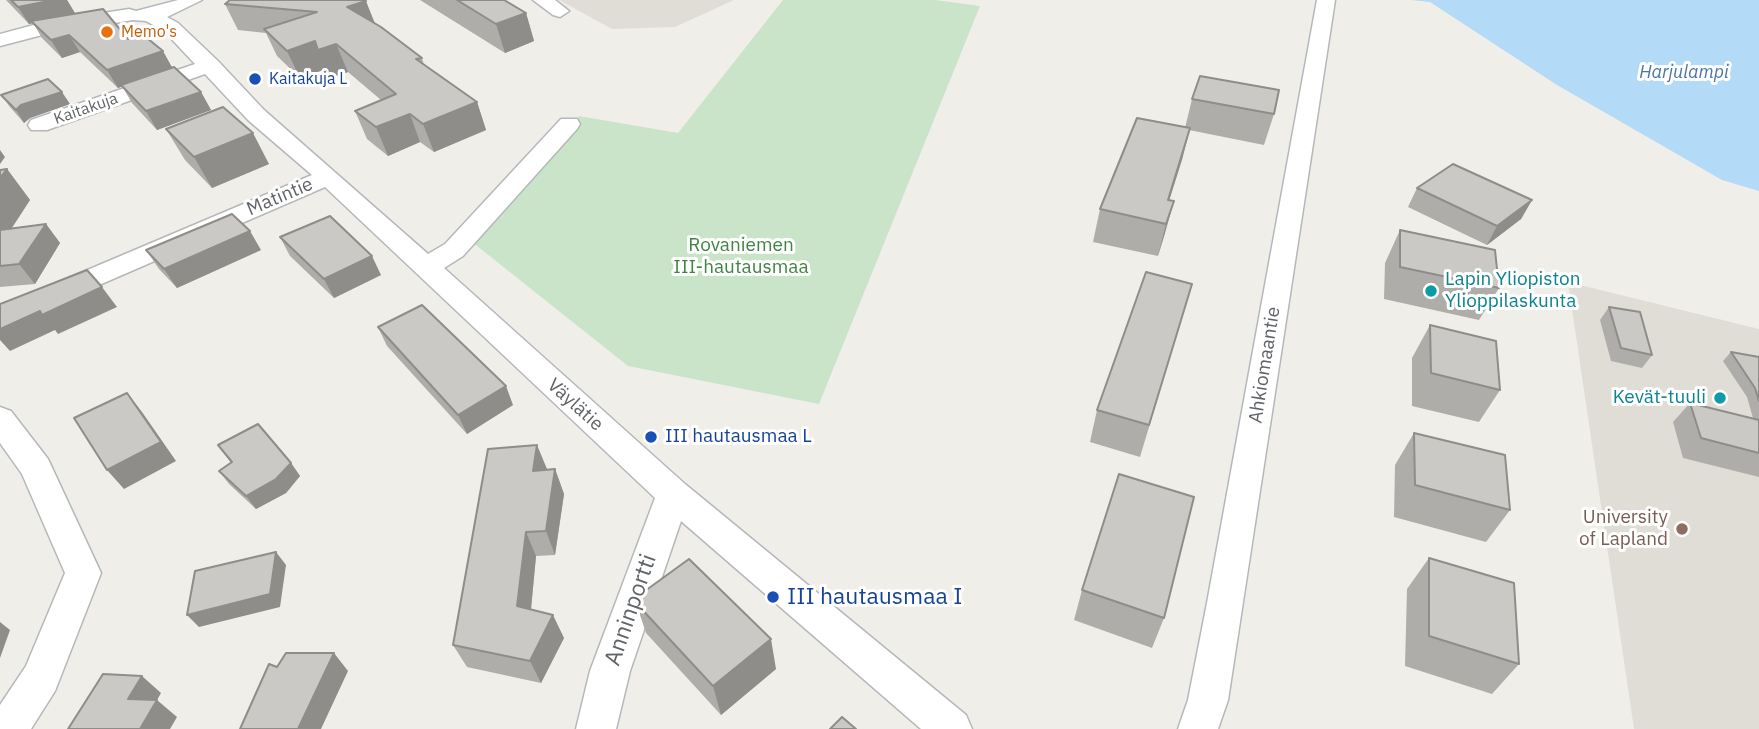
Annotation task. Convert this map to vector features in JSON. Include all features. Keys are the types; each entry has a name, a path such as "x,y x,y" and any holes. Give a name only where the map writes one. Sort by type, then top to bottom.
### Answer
{"street":[{"path":"542,0 560,11"},
{"name":"Ahkiomaantie","path":"1198,729 1208,700 1226,603 1326,0"},
{"path":"0,40 123,6 150,15 187,4"},
{"name":"Väylätie","path":"187,4 211,65"},
{"name":"Väylätie","path":"150,15 172,27 256,115 328,177 673,494 952,729"},
{"name":"Kaitakuja","path":"39,125 211,65"},
{"path":"426,268 454,250 569,124"},
{"name":"Matintie","path":"0,318 328,177"},
{"path":"0,419 36,468 83,573 41,678 8,729"},
{"name":"Anninportti","path":"596,729 610,671 673,494"}],"shaded area":[{"path":"559,0 734,0 675,27 612,29"},
{"name":"University of Lapland","path":"1568,282 1759,329 1759,729 1634,729"}],"green space":[{"name":"Rovaniemen III-hautausmaa","path":"783,0 935,0 980,6 819,404 628,366 467,238 579,116 678,133"}],"water":[{"name":"Harjulampi","path":"1411,0 1759,0 1759,191 1722,180 1557,85 1430,2"}],"building":[{"path":"11,0 54,0 18,7"},
{"path":"230,0 365,0 347,7 381,27 422,58 416,59 477,102 423,124 410,114 376,127 355,111 396,94 336,44 318,50 315,41 287,51 264,29 317,12 225,4"},
{"path":"457,0 504,0 526,13 496,24"},
{"path":"103,9 128,39 142,34 163,51 107,70 69,35 51,40 31,21"},
{"path":"174,67 201,92 146,111 121,85"},
{"path":"1200,76 1279,90 1274,114 1192,99"},
{"path":"48,79 62,92 21,105 16,110 1,95"},
{"path":"223,107 253,133 194,157 166,129"},
{"path":"1137,118 1190,128 1168,200 1174,201 1166,224 1100,209"},
{"path":"1453,164 1532,200 1497,226 1417,188"},
{"path":"232,214 250,231 164,269 146,250"},
{"path":"330,216 372,256 324,279 280,237"},
{"path":"46,224 19,264 0,266 0,230"},
{"path":"1400,230 1495,250 1499,288 1400,267"},
{"path":"87,270 102,287 42,315 40,311 0,329 0,304"},
{"path":"1146,272 1192,284 1149,425 1097,410"},
{"path":"422,305 506,386 458,415 378,327"},
{"path":"1609,307 1640,312 1652,355 1621,348"},
{"path":"1430,325 1496,341 1500,390 1431,373"},
{"path":"1731,352 1759,357 1759,401 1755,388"},
{"path":"127,393 161,442 107,470 74,418"},
{"path":"1690,403 1759,420 1759,453 1701,438"},
{"path":"258,424 291,463 276,479 246,496 219,471 232,462 218,445"},
{"path":"1414,433 1505,455 1510,510 1415,485"},
{"path":"537,445 533,471 555,469 546,531 526,532 517,606 553,615 530,661 453,645 488,449"},
{"path":"1119,474 1194,497 1164,618 1082,590"},
{"path":"276,552 270,594 187,615 195,571"},
{"path":"1429,558 1514,583 1519,664 1429,636"},
{"path":"689,559 771,639 713,686 636,603 638,596"},
{"path":"286,653 334,653 298,729 240,729 269,664 277,667"},
{"path":"103,674 142,676 128,699 157,700 140,729 68,729"},
{"path":"842,717 856,729 830,729"}],"place":[{"name":"Memo's","path":"107,32"},
{"name":"Kaitakuja L","path":"255,79"},
{"name":"Lapin Yliopiston Ylioppilaskunta","path":"1431,291"},
{"name":"Kevät-tuuli","path":"1720,398"},
{"name":"III hautausmaa L","path":"651,437"},
{"name":"University of Lapland","path":"1682,529"},
{"name":"III hautausmaa I","path":"773,597"}]}
